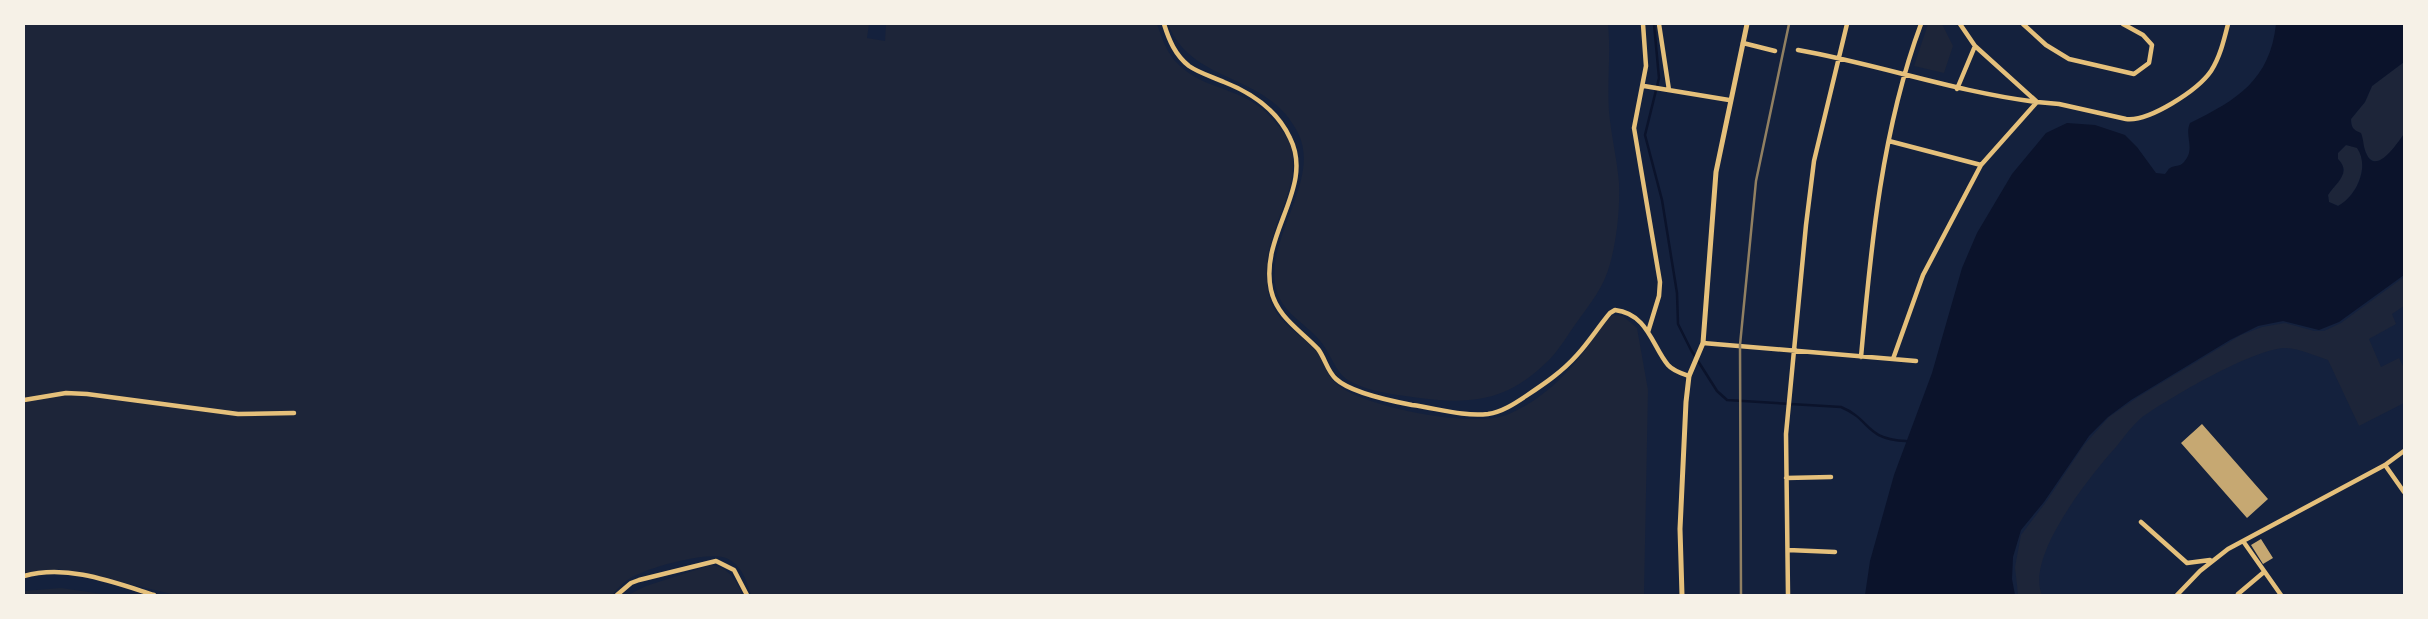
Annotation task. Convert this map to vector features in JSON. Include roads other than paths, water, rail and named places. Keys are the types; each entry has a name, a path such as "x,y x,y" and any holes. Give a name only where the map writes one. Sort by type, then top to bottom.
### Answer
{"street":[{"path":"1164,24 1173,48 1186,63 1262,103 1277,118 1290,136 1297,158 1296,173 1290,198 1271,249 1269,278 1271,292 1281,314 1319,351 1332,375 1341,383 1365,393 1406,404 1467,413 1494,413 1510,406 1557,374 1578,354 1612,311 1618,310 1628,314 1648,332 1669,366 1690,374"},
{"path":"1643,24 1647,53 1646,86 1634,128 1660,282 1659,296 1648,332"},
{"path":"1659,24 1669,90"},
{"path":"1682,595 1680,544 1684,414 1690,374 1702,344 1716,172 1729,100 1747,24"},
{"path":"1788,595 1786,478 1788,417 1812,175 1847,24"},
{"path":"1861,357 1880,190 1904,76 1921,24"},
{"path":"1960,24 1975,46 2037,102"},
{"path":"2023,24 2046,44 2069,59 2134,74 2149,63 2152,45 2143,35 2122,24"},
{"path":"1798,50 1840,58 1956,88 2059,104 2131,120 2147,117 2193,89 2206,78 2217,60 2228,24"},
{"path":"1743,43 1775,51"},
{"path":"1956,88 1975,46"},
{"path":"1646,86 1729,100"},
{"path":"1893,359 1924,275 1981,165 2037,102"},
{"path":"1890,141 1981,165"},
{"path":"1702,344 1916,361"},
{"path":"24,400 66,393 87,394 238,414 294,413"},
{"path":"2141,522 2187,563 2207,562 2385,465 2404,451"},
{"path":"2385,465 2404,492"},
{"path":"1786,478 1831,476"},
{"path":"2243,541 2281,595"},
{"path":"1788,550 1835,552"},
{"path":"2177,595 2200,571 2218,556"},
{"path":"617,595 631,583 639,580 716,561 734,570 747,595"},
{"path":"24,576 52,571 70,573 112,581 154,595"},
{"path":"2238,594 2264,572"}],"waterway":[{"path":"1654,24 1659,78 1645,135 1662,200 1677,293 1678,324 1691,350 1717,391 1727,400 1841,407 1851,412 1882,437 1906,441"}],"railway":[{"path":"1741,595 1740,345 1756,181 1789,24"}]}
